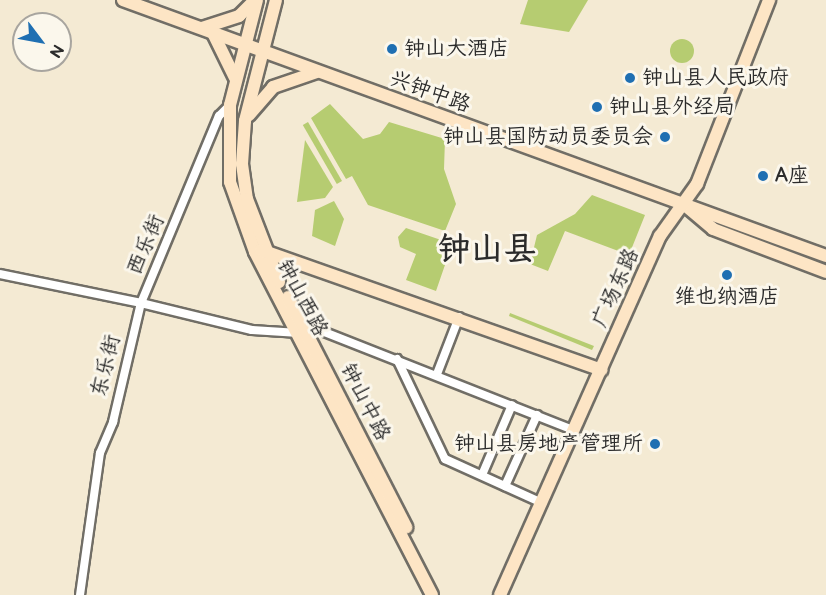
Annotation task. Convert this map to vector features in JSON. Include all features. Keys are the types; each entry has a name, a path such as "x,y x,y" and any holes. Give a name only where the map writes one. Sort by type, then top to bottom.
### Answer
{"main road":[{"name":"兴钟中路","path":"123,0 686,207 826,256"},
{"path":"199,28 238,16 256,0"},
{"name":"钟山西路","path":"256,0 242,44 230,105 230,182 260,250"},
{"path":"262,51 276,0"},
{"name":"广场东路","path":"500,595 660,236 686,207 769,0"},
{"path":"213,33 235,79"},
{"name":"钟山中路","path":"262,51 244,121 247,199 260,250 441,595"},
{"path":"244,121 273,87 317,72"},
{"name":"兴钟中路","path":"686,207 712,230 826,272"},
{"path":"260,250 459,316 601,370"},
{"name":"钟山西路","path":"301,328 432,595"}],"street":[{"name":"西乐街","path":"0,274 141,303 219,116 230,105"},
{"path":"141,303 252,330 301,328 437,374 574,431"},
{"name":"东乐街","path":"80,595 100,453 113,422 141,303"},
{"path":"437,374 459,316"},
{"path":"397,359 446,459 542,503"},
{"path":"482,476 512,405"},
{"path":"505,486 537,415"}],"green space":[{"path":"528,0 588,0 569,32 520,24"},
{"path":"682,39 691,42 694,51 691,60 682,63 673,60 670,51 673,42"},
{"path":"330,104 363,139 380,134 389,122 445,139 444,169 456,204 445,231 368,205 352,176 346,179 311,118"},
{"path":"308,122 342,181 337,184 303,125"},
{"path":"305,140 333,187 325,198 297,202"},
{"path":"592,195 645,215 629,255 565,231 548,271 530,264 537,235 575,214"},
{"path":"334,201 344,219 335,246 312,236 315,210"},
{"path":"406,228 441,240 446,262 436,291 406,280 416,254 400,247 398,237"},
{"path":"510,313 594,346 592,350 509,316"}],"place":[{"name":"钟山大酒店","path":"392,49"},
{"name":"钟山县人民政府","path":"630,78"},
{"name":"钟山县外经局","path":"597,107"},
{"name":"钟山县国防动员委员会","path":"665,137"},
{"name":"A座","path":"763,176"},
{"name":"维也纳酒店","path":"727,275"},
{"name":"钟山县房地产管理所","path":"655,444"}],"district":[{"name":"钟山县","path":"487,250"}]}
